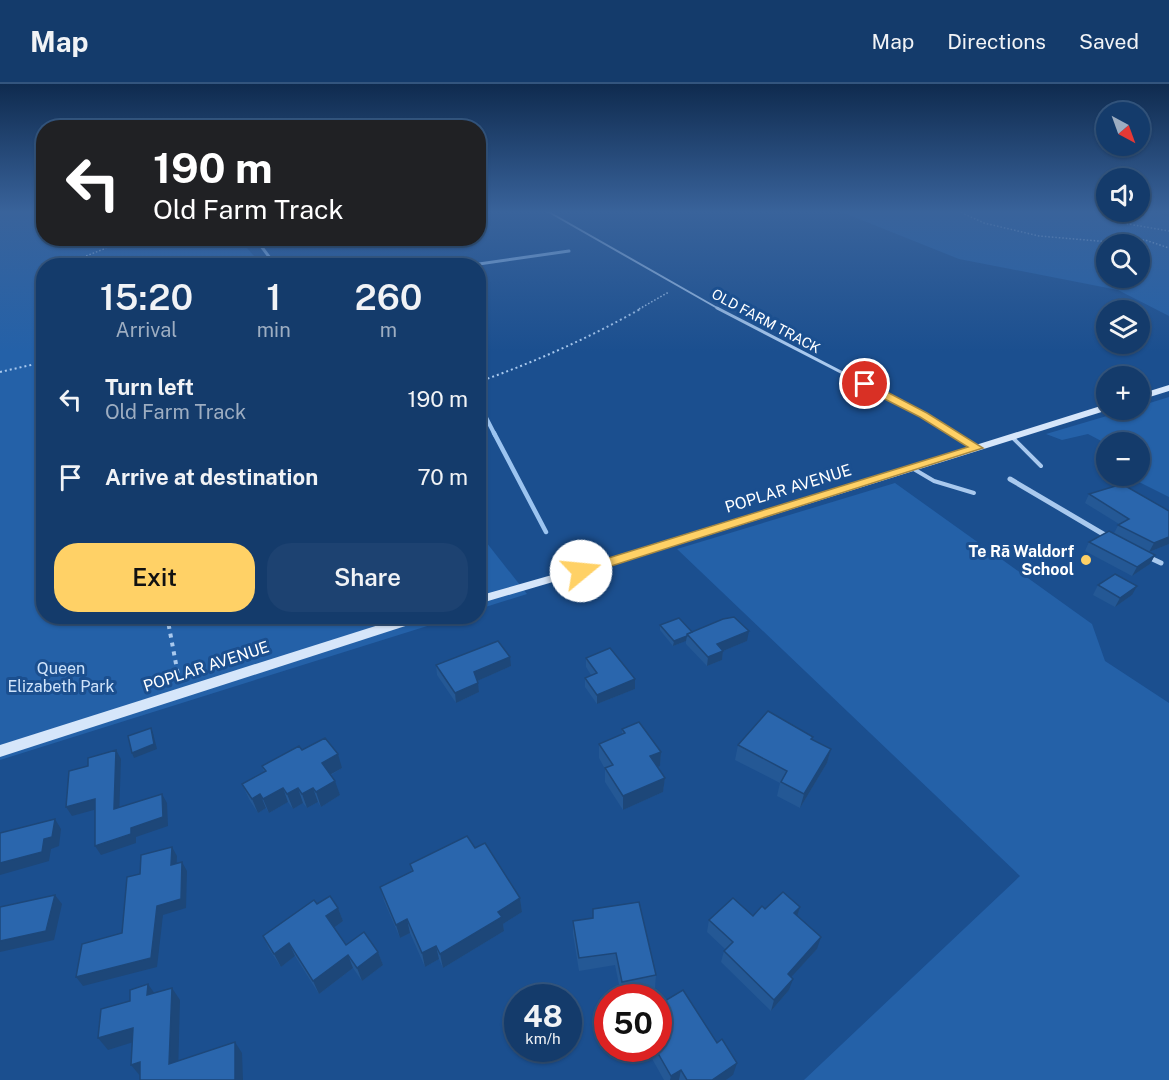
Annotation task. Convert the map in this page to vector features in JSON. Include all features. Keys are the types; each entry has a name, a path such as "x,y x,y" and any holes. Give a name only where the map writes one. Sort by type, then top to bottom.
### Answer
{"main road":[{"path":"1150,394 1169,388"},
{"name":"POPLAR AVENUE","path":"486,598 644,552 1096,410"},
{"name":"POPLAR AVENUE","path":"0,751 398,624"}],"street":[{"path":"1010,479 1119,542"},
{"path":"1140,552 1161,563"}],"lane":[{"name":"OLD FARM TRACK","path":"628,257 924,415 977,448"},
{"path":"1012,437 1041,466"},
{"path":"912,468 934,481 974,493"}],"path":[{"path":"486,379 527,365 628,317 655,302 677,285"},
{"path":"0,372 36,364"},
{"path":"168,624 181,693"}],"green space":[{"name":"Queen Elizabeth Park","path":"0,257 255,257 36,258 36,624 434,624 0,760"},
{"path":"955,257 1096,257 1096,286 959,259"},
{"path":"1150,257 1169,257 1169,316 1150,306 1150,300 1138,300 1118,290 1108,288 1150,288"},
{"path":"1169,397 1169,497 1147,486 1150,486 1150,432 1096,432 1096,438 1088,434 1062,440 1046,434 1096,419 1150,420 1150,403"},
{"path":"895,483 1092,624 1105,661 1169,703 1169,1080 804,1080 1020,876 677,549"},
{"path":"486,542 527,594 486,607"}],"building":[{"path":"1115,486 1125,486 1169,511 1169,537 1154,543 1118,525 1129,519 1089,494"},
{"path":"1109,531 1155,555 1137,567 1089,542"},
{"path":"1115,574 1137,586 1120,598 1098,585"},
{"path":"734,617 749,631 717,644 723,651 708,657 687,634 723,619"},
{"path":"679,618 692,632 674,641 660,625"},
{"path":"498,641 510,657 474,672 478,683 455,693 436,665"},
{"path":"610,648 635,679 597,695 585,678 597,673 586,658"},
{"path":"768,711 831,749 804,794 781,782 787,771 738,745"},
{"path":"639,722 661,752 650,756 665,778 623,796 605,768 613,765 599,744 625,733 622,729"},
{"path":"151,728 154,744 132,753 128,736"},
{"path":"325,738 338,754 322,763 335,781 316,792 313,788 302,794 298,788 287,794 283,788 263,799 260,794 252,799 242,784 266,771 262,766 299,746 302,750"},
{"path":"116,750 114,809 162,794 163,817 131,828 131,834 95,846 95,799 66,807 69,771 88,766 88,758"},
{"path":"55,819 52,837 44,839 42,852 0,863 0,833"},
{"path":"467,836 475,848 485,843 520,898 498,912 502,917 440,954 436,946 422,953 407,919 396,925 380,887 413,871 410,864"},
{"path":"172,847 171,865 182,862 181,899 157,906 151,958 76,977 82,944 122,933 127,877 140,874 141,855"},
{"path":"783,892 800,907 794,913 821,937 788,974 793,979 774,1000 724,951 733,942 709,920 733,898 753,916 762,906 765,909"},
{"path":"55,895 46,931 0,941 0,907"},
{"path":"330,896 338,908 326,916 346,945 364,932 378,952 357,968 348,955 313,981 289,943 274,954 263,936 314,900 317,904"},
{"path":"639,902 656,975 622,982 616,953 579,958 573,921 593,918 593,909"},
{"path":"148,984 147,995 172,988 169,1064 235,1042 235,1080 140,1080 140,1062 131,1065 133,1028 98,1038 101,1009 130,1001 130,990"},
{"path":"683,990 717,1043 722,1039 737,1063 712,1080 687,1080 681,1070 671,1076 663,1062 672,1062 672,997"}],"waterway":[{"path":"486,263 524,257"},
{"path":"486,418 495,435"},
{"path":"494,433 546,532"}],"place":[{"name":"Te Rā Waldorf School","path":"1086,560"}],"route":[{"path":"581,571 977,448 924,415 865,384"}]}
